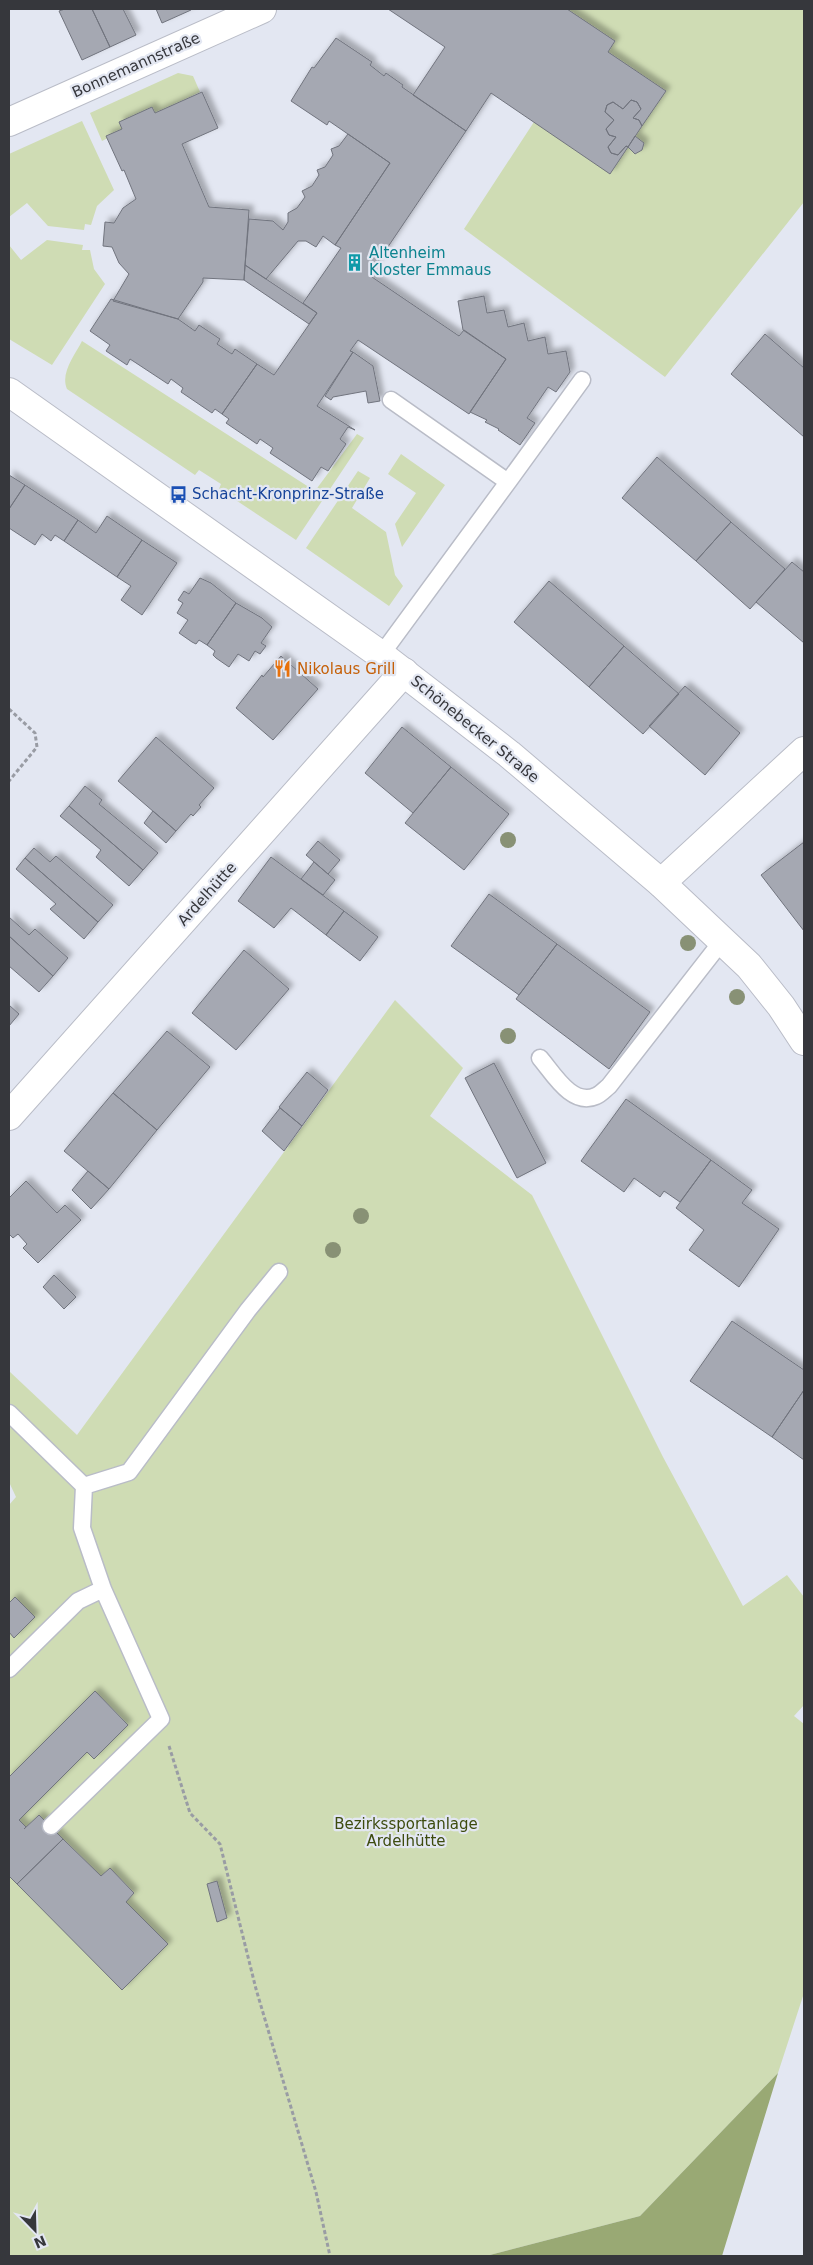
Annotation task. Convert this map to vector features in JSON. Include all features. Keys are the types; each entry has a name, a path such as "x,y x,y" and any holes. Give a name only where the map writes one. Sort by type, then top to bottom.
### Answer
{"street":[{"name":"Bonnemannstraße","path":"9,122 262,9"},
{"name":"Schönebecker Straße","path":"9,392 381,655 509,754 661,882 749,966 781,1006 804,1041"},
{"name":"Ardelhütte","path":"9,1116 404,672"},
{"path":"661,882 804,751"}],"lane":[{"path":"381,655 582,380"},
{"path":"391,400 508,482"},
{"path":"540,1058 573,1094 584,1097 596,1097 609,1086 722,941"},
{"path":"84,1486 129,1472 248,1310 279,1272"},
{"path":"9,1413 84,1486 82,1528 103,1589 161,1719 51,1826"},
{"path":"9,1669 78,1601 103,1589"}],"path":[{"path":"9,710 35,734 37,747 9,781"},
{"path":"161,1719 190,1813 220,1844 256,1989 316,2192 330,2256"}],"green space":[{"path":"457,9 804,9 804,202 665,377 464,229 560,82"},
{"path":"178,73 193,76 200,92 102,141 90,113"},
{"path":"82,121 114,190 97,206 91,225 85,224 84,230 48,226 27,203 9,217 9,154"},
{"path":"47,240 83,245 82,250 90,250 94,269 105,284 52,365 9,339 9,245 21,260"},
{"path":"82,341 315,491 357,434 364,438 296,540 219,489 221,484 199,470 195,475 67,389 65,377 67,370"},
{"path":"401,454 445,485 402,547 395,524 416,493 388,474"},
{"path":"358,471 370,478 352,508 386,532 395,575 403,586 389,606 306,548"},
{"name":"Bezirkssportanlage Ardelhütte","path":"395,1000 463,1068 430,1116 532,1195 663,1457 743,1606 787,1575 804,1597 804,1705 794,1716 804,1724 804,1993 778,2073 640,2216 486,2256 9,2256 9,1505 16,1497 9,1482 9,1371 77,1435"},
{"path":"778,2073 722,2256 486,2256 640,2216"}],"building":[{"path":"65,9 92,9 110,47 82,60 59,11"},
{"path":"92,9 123,9 136,35 110,47"},
{"path":"156,9 190,9 191,10 162,23"},
{"path":"388,9 567,9 615,41 608,52 666,91 642,126 639,120 633,118 641,109 637,102 631,100 623,109 613,102 607,105 605,112 614,120 606,129 609,135 616,137 608,147 611,153 618,155 626,146 628,147 610,174 491,93 466,131 413,95 445,47"},
{"name":"Altenheim Kloster Emmaus","path":"336,38 372,62 370,65 384,76 386,73 403,85 402,87 466,131 369,275 459,336 464,330 506,359 469,414 358,340 350,351 353,352 317,406 355,430 348,427 340,439 346,444 328,471 321,467 312,481 270,453 273,448 260,439 257,444 226,423 229,419 222,414 257,364 274,375 317,313 303,303 341,248 335,245 390,163 329,121 327,125 291,101 312,67 314,68"},
{"path":"202,92 218,128 182,144 209,207 249,210 244,280 203,278 203,282 178,319 113,301 129,274 119,263 112,247 103,246 105,222 114,223 123,208 136,199 124,170 122,171 106,136 122,129 119,122 152,107 155,113"},
{"path":"631,100 637,102 641,109 633,118 639,120 642,126 628,147 626,146 618,155 611,153 608,147 616,137 609,135 606,129 614,120 605,112 607,105 613,102 623,109"},
{"path":"348,134 390,163 335,245 323,236 316,247 306,241 298,241 266,279 245,265 249,219 273,221 283,230 288,222 288,213 297,208 305,197 302,191 312,186 319,175 317,170 325,167 333,155 331,149 339,146"},
{"path":"635,136 644,143 642,150 635,154 628,147"},
{"path":"245,265 317,313 309,324 244,280"},
{"path":"484,296 487,313 504,310 508,327 524,323 528,341 545,337 548,354 566,351 570,372 556,392 548,387 527,418 535,423 520,445 499,429 485,422 487,420 470,412 506,359 463,330 458,301"},
{"path":"111,299 178,319 195,331 199,325 220,339 217,344 232,354 235,349 257,364 222,414 215,409 212,413 181,392 183,388 171,379 168,384 130,359 127,365 106,351 110,345 90,331"},
{"path":"765,334 804,368 804,437 731,374"},
{"path":"353,352 373,366 380,401 368,403 366,391 333,397 331,400 325,396"},
{"path":"657,457 731,522 696,561 622,498"},
{"path":"9,475 25,485 9,509"},
{"path":"25,485 78,520 64,541 55,535 51,541 42,534 35,545 9,528 9,509"},
{"path":"107,516 142,540 117,577 64,541 78,520 96,533"},
{"path":"731,522 785,569 750,609 696,561"},
{"path":"142,540 177,563 142,615 121,600 131,586 117,577"},
{"path":"792,562 804,572 804,643 756,602"},
{"path":"200,578 211,583 236,603 207,645 199,640 196,644 179,633 188,620 177,613 183,603 178,600 184,591 189,594"},
{"path":"549,581 624,646 589,687 514,622"},
{"path":"236,603 262,618 272,627 261,643 266,646 260,654 255,651 249,661 238,654 229,667 213,655 215,651 207,645"},
{"path":"624,646 679,694 643,734 589,687"},
{"path":"281,656 318,689 273,740 236,708 262,675 263,677"},
{"path":"685,686 740,733 705,775 649,726"},
{"path":"402,727 451,767 413,813 365,773"},
{"path":"156,737 214,788 199,805 201,807 193,816 191,814 176,831 118,781"},
{"path":"451,767 509,814 464,870 405,823"},
{"path":"85,786 102,800 99,804 158,853 143,870 69,806"},
{"path":"69,806 143,870 129,886 96,857 101,850 60,816"},
{"path":"153,811 176,831 166,843 144,823"},
{"path":"318,841 340,860 328,874 306,855"},
{"path":"804,842 804,931 761,875"},
{"path":"34,848 50,862 56,856 113,905 98,922 25,858"},
{"path":"271,857 344,911 326,935 291,908 274,928 238,901"},
{"path":"25,858 98,922 84,939 50,909 56,904 16,869"},
{"path":"314,862 335,880 323,895 301,879"},
{"path":"489,894 557,944 519,995 451,946"},
{"path":"344,911 378,937 360,961 326,935"},
{"path":"9,917 29,935 35,929 68,958 53,976 9,936"},
{"path":"9,936 53,976 39,992 9,966"},
{"path":"557,944 650,1012 609,1069 516,999"},
{"path":"244,950 289,989 236,1050 192,1013"},
{"path":"9,1005 19,1014 9,1026"},
{"path":"167,1031 210,1067 157,1130 113,1093"},
{"path":"494,1063 546,1163 517,1178 465,1078"},
{"path":"307,1072 328,1090 302,1126 279,1107"},
{"path":"113,1093 157,1130 109,1189 64,1151"},
{"path":"626,1099 711,1160 680,1202 664,1191 660,1197 634,1178 624,1192 581,1161"},
{"path":"280,1108 302,1126 284,1151 262,1131"},
{"path":"711,1160 752,1190 742,1203 779,1229 739,1287 689,1250 704,1230 676,1208"},
{"path":"88,1171 109,1189 91,1209 72,1190"},
{"path":"26,1181 57,1213 65,1205 81,1220 38,1263 23,1248 27,1244 18,1234 13,1238 9,1234 9,1198"},
{"path":"54,1275 76,1297 64,1309 43,1287"},
{"path":"732,1321 804,1370 804,1390 772,1437 690,1381"},
{"path":"804,1390 804,1460 772,1437"},
{"path":"15,1597 35,1617 14,1638 9,1632 9,1603"},
{"path":"95,1691 128,1725 94,1759 87,1752 19,1820 26,1827 24,1829 39,1815 63,1839 17,1884 9,1876 9,1777"},
{"path":"63,1839 101,1876 110,1868 134,1893 126,1902 168,1944 122,1990 17,1884"},
{"path":"217,1881 227,1918 217,1922 207,1884"}],"place":[{"name":"Altenheim Kloster Emmaus","path":"355,262"},
{"name":"Schacht-Kronprinz-Straße","path":"178,494"},
{"name":"Nikolaus Grill","path":"283,669"}]}
